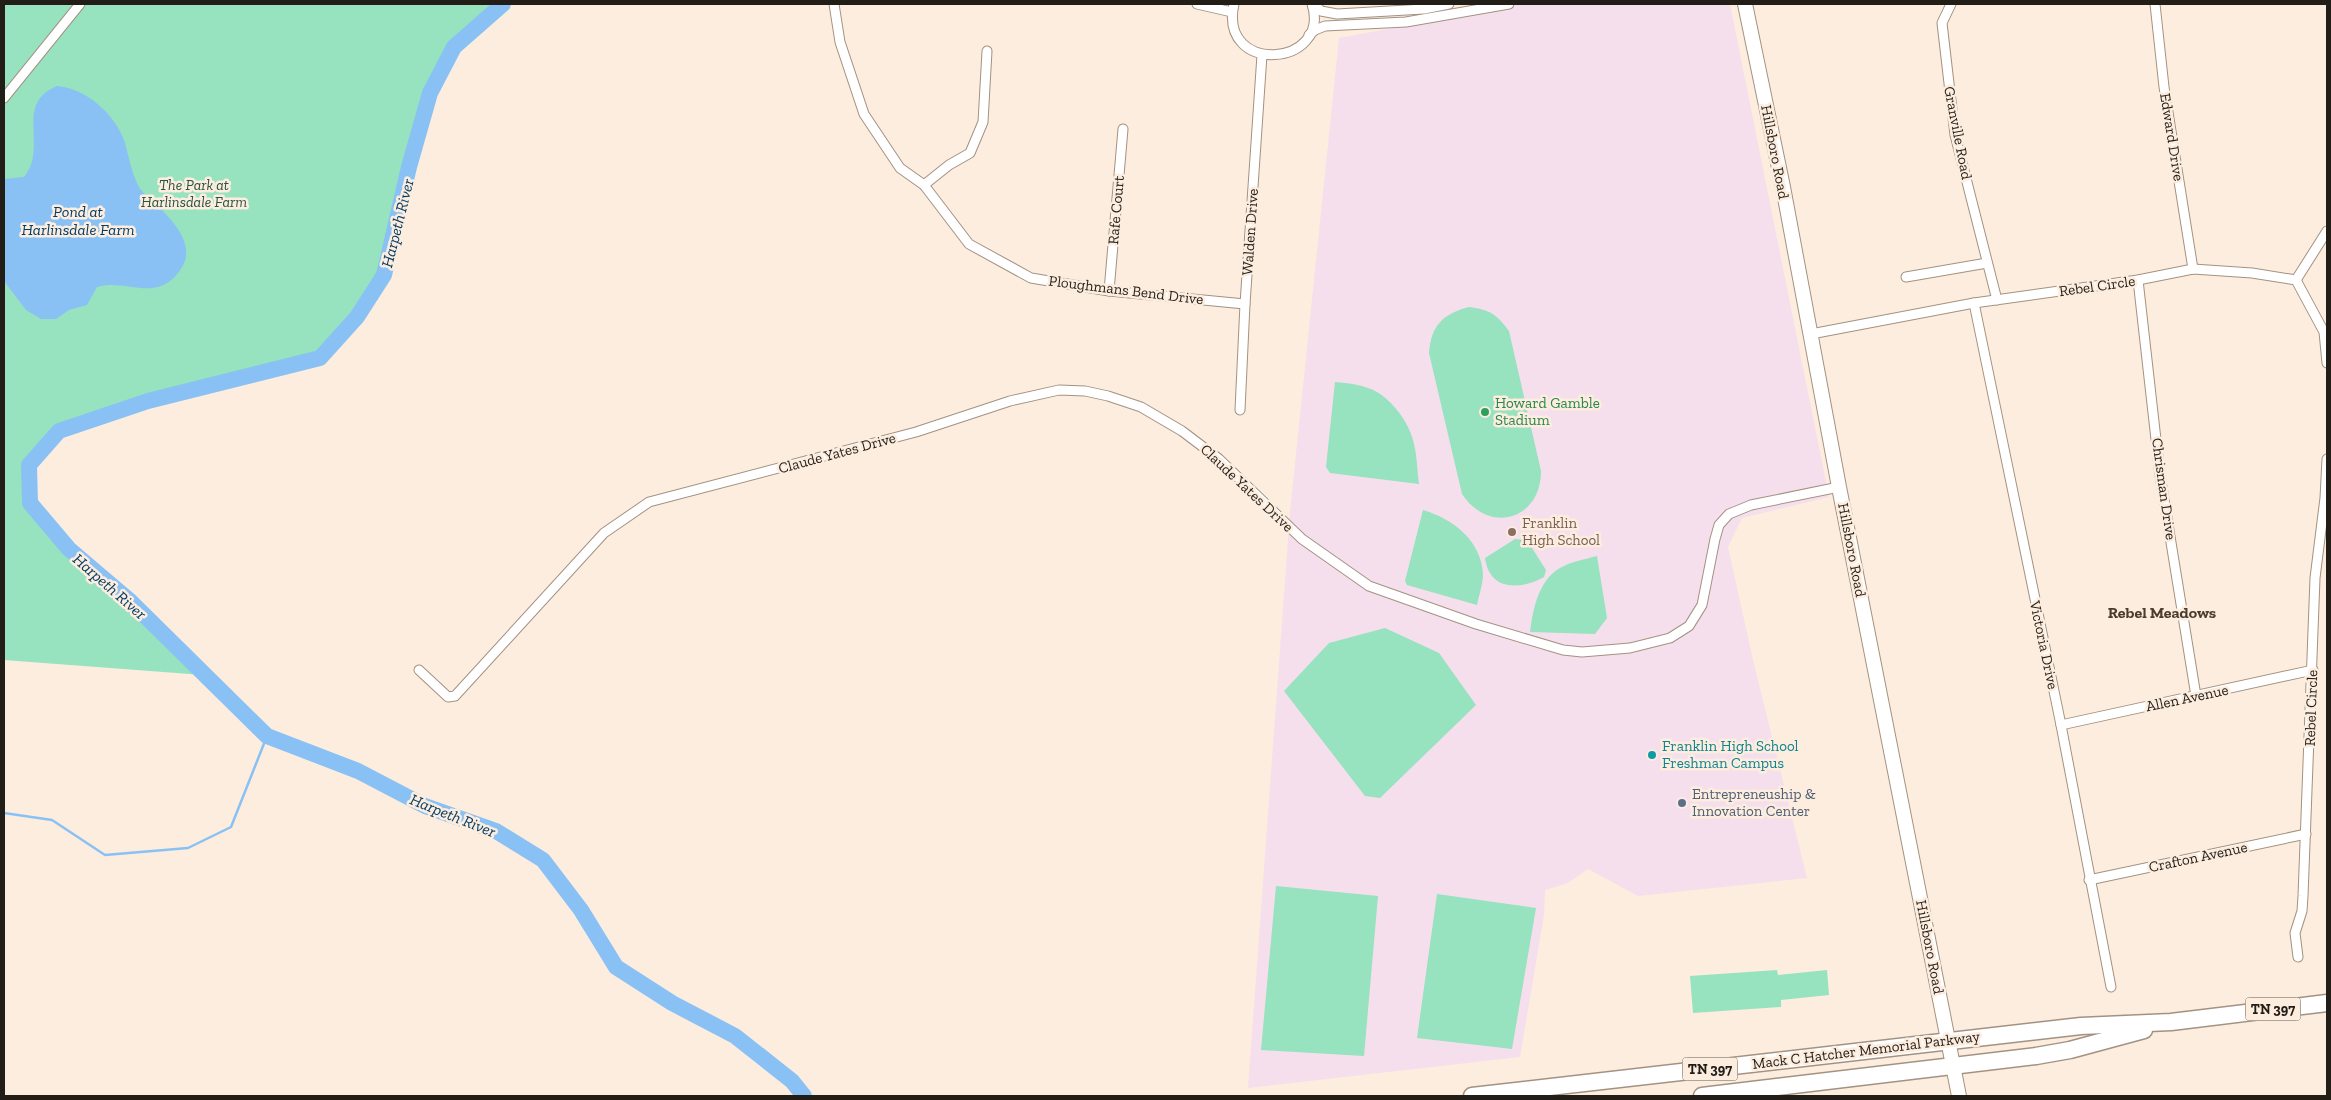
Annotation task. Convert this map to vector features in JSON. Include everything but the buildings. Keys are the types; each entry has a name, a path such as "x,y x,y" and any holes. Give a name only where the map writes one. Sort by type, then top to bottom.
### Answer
{"highway":[{"name":"Mack C Hatcher Memorial Parkway","path":"1472,1096 2081,1026 2171,1022 2327,1003"},
{"name":"Mack C Hatcher Memorial Parkway","path":"1702,1096 1953,1067 2070,1050 2171,1022"}],"main road":[{"name":"Hillsboro Road","path":"1745,4 1959,1096"}],"street":[{"path":"4,98 80,4"},
{"name":"Ploughmans Bend Drive","path":"834,4 840,42 864,114 900,168 924,185 970,244 1031,278 1110,291 1245,304"},
{"path":"1197,4 1233,8 1234,27 1239,38 1249,49 1262,55 1271,56 1286,54 1300,47 1309,35 1325,26 1426,20 1509,4"},
{"path":"1313,4 1321,11 1332,14 1449,4"},
{"path":"1309,35 1315,20 1313,4"},
{"name":"Granville Road","path":"1951,4 1942,23 1955,135 1997,300"},
{"name":"Edward Drive","path":"2155,4 2162,69 2193,269"},
{"path":"1424,6 1426,20"},
{"path":"924,185 949,165 970,153 983,122 988,51"},
{"name":"Walden Drive","path":"1240,410 1245,304 1262,55"},
{"name":"Rafe Court","path":"1110,291 1122,129"},
{"path":"2327,232 2296,280 2324,332 2327,363"},
{"path":"1906,277 1987,263"},
{"name":"Rebel Circle","path":"1811,334 1974,303 2138,280 2193,269 2252,273 2296,280"},
{"name":"Chrisman Drive","path":"2138,280 2160,475 2196,696"},
{"name":"Victoria Drive","path":"1974,303 2061,725 2089,880 2111,987"},
{"name":"Claude Yates Drive","path":"419,670 448,697 455,696 604,533 650,502 916,432 1010,401 1059,390 1108,396 1141,407 1182,431 1219,459 1302,539 1369,586 1476,624 1563,650 1590,652 1630,648 1670,638 1689,626 1702,605 1719,525 1729,514 1751,505 1839,487"},
{"name":"Rebel Circle","path":"2298,957 2295,933 2302,911 2313,670 2315,578 2325,498 2327,459"},
{"name":"Allen Avenue","path":"2061,725 2313,670"},
{"name":"Crafton Avenue","path":"2089,880 2306,834"}],"shaded area":[{"name":"Franklin High School","path":"1523,4 1730,4 1829,497 1742,518 1728,547 1753,660 1807,878 1638,896 1588,869 1568,883 1545,890 1544,915 1520,1057 1248,1088 1290,512 1339,38"}],"green space":[{"name":"The Park at Harlinsdale Farm","path":"4,4 503,4 454,47 430,93 409,167 384,275 357,317 320,358 148,401 59,431 29,465 30,503 69,549 129,600 203,675 4,660"},
{"name":"Howard Gamble Stadium","path":"1469,307 1488,311 1500,320 1509,331 1541,471 1539,488 1532,501 1523,511 1512,516 1499,518 1486,515 1473,507 1462,494 1429,353 1432,335 1440,322 1452,313"},
{"path":"1335,382 1356,385 1377,392 1388,400 1398,412 1407,424 1414,442 1419,484 1330,473 1326,467"},
{"path":"1423,510 1455,525 1471,541 1477,551 1483,574 1477,605 1407,585 1405,581"},
{"path":"1515,539 1527,540 1546,570 1544,577 1531,583 1516,586 1501,583 1490,573 1485,558"},
{"path":"1597,556 1607,618 1595,634 1530,632 1535,603 1543,585 1555,571 1576,561"},
{"path":"1385,628 1439,653 1476,705 1380,798 1365,796 1284,691 1329,643"},
{"path":"1276,886 1378,896 1364,1056 1261,1050"},
{"path":"1437,894 1536,908 1512,1049 1417,1038"},
{"path":"1777,970 1778,975 1827,970 1829,995 1781,1000 1781,1007 1693,1013 1690,976"}],"water":[{"name":"Pond at Harlinsdale Farm","path":"57,86 78,91 88,97 113,120 124,140 139,187 176,226 182,235 186,254 184,263 178,273 169,282 159,287 139,288 108,285 97,287 87,305 69,310 56,319 41,319 26,310 4,281 4,179 24,177 31,165 34,153 34,115 37,104 44,94"}],"waterway":[{"name":"Harpeth River","path":"503,4 454,47 430,93 409,167 384,275 357,317 320,358 148,401 59,431 29,465 30,503 69,549 129,600 267,736 358,771 425,806 496,831 543,860 581,910 616,967 672,1003 735,1036 792,1081 804,1096"},
{"path":"4,813 52,820 105,855 188,848 231,827 267,736"}],"place":[{"name":"Howard Gamble Stadium","path":"1485,412"},
{"name":"Franklin High School","path":"1512,532"},
{"name":"Franklin High School Freshman Campus","path":"1652,755"},
{"name":"Entrepreneuship & Innovation Center","path":"1682,803"}],"district":[{"name":"Rebel Meadows","path":"2162,612"}]}
